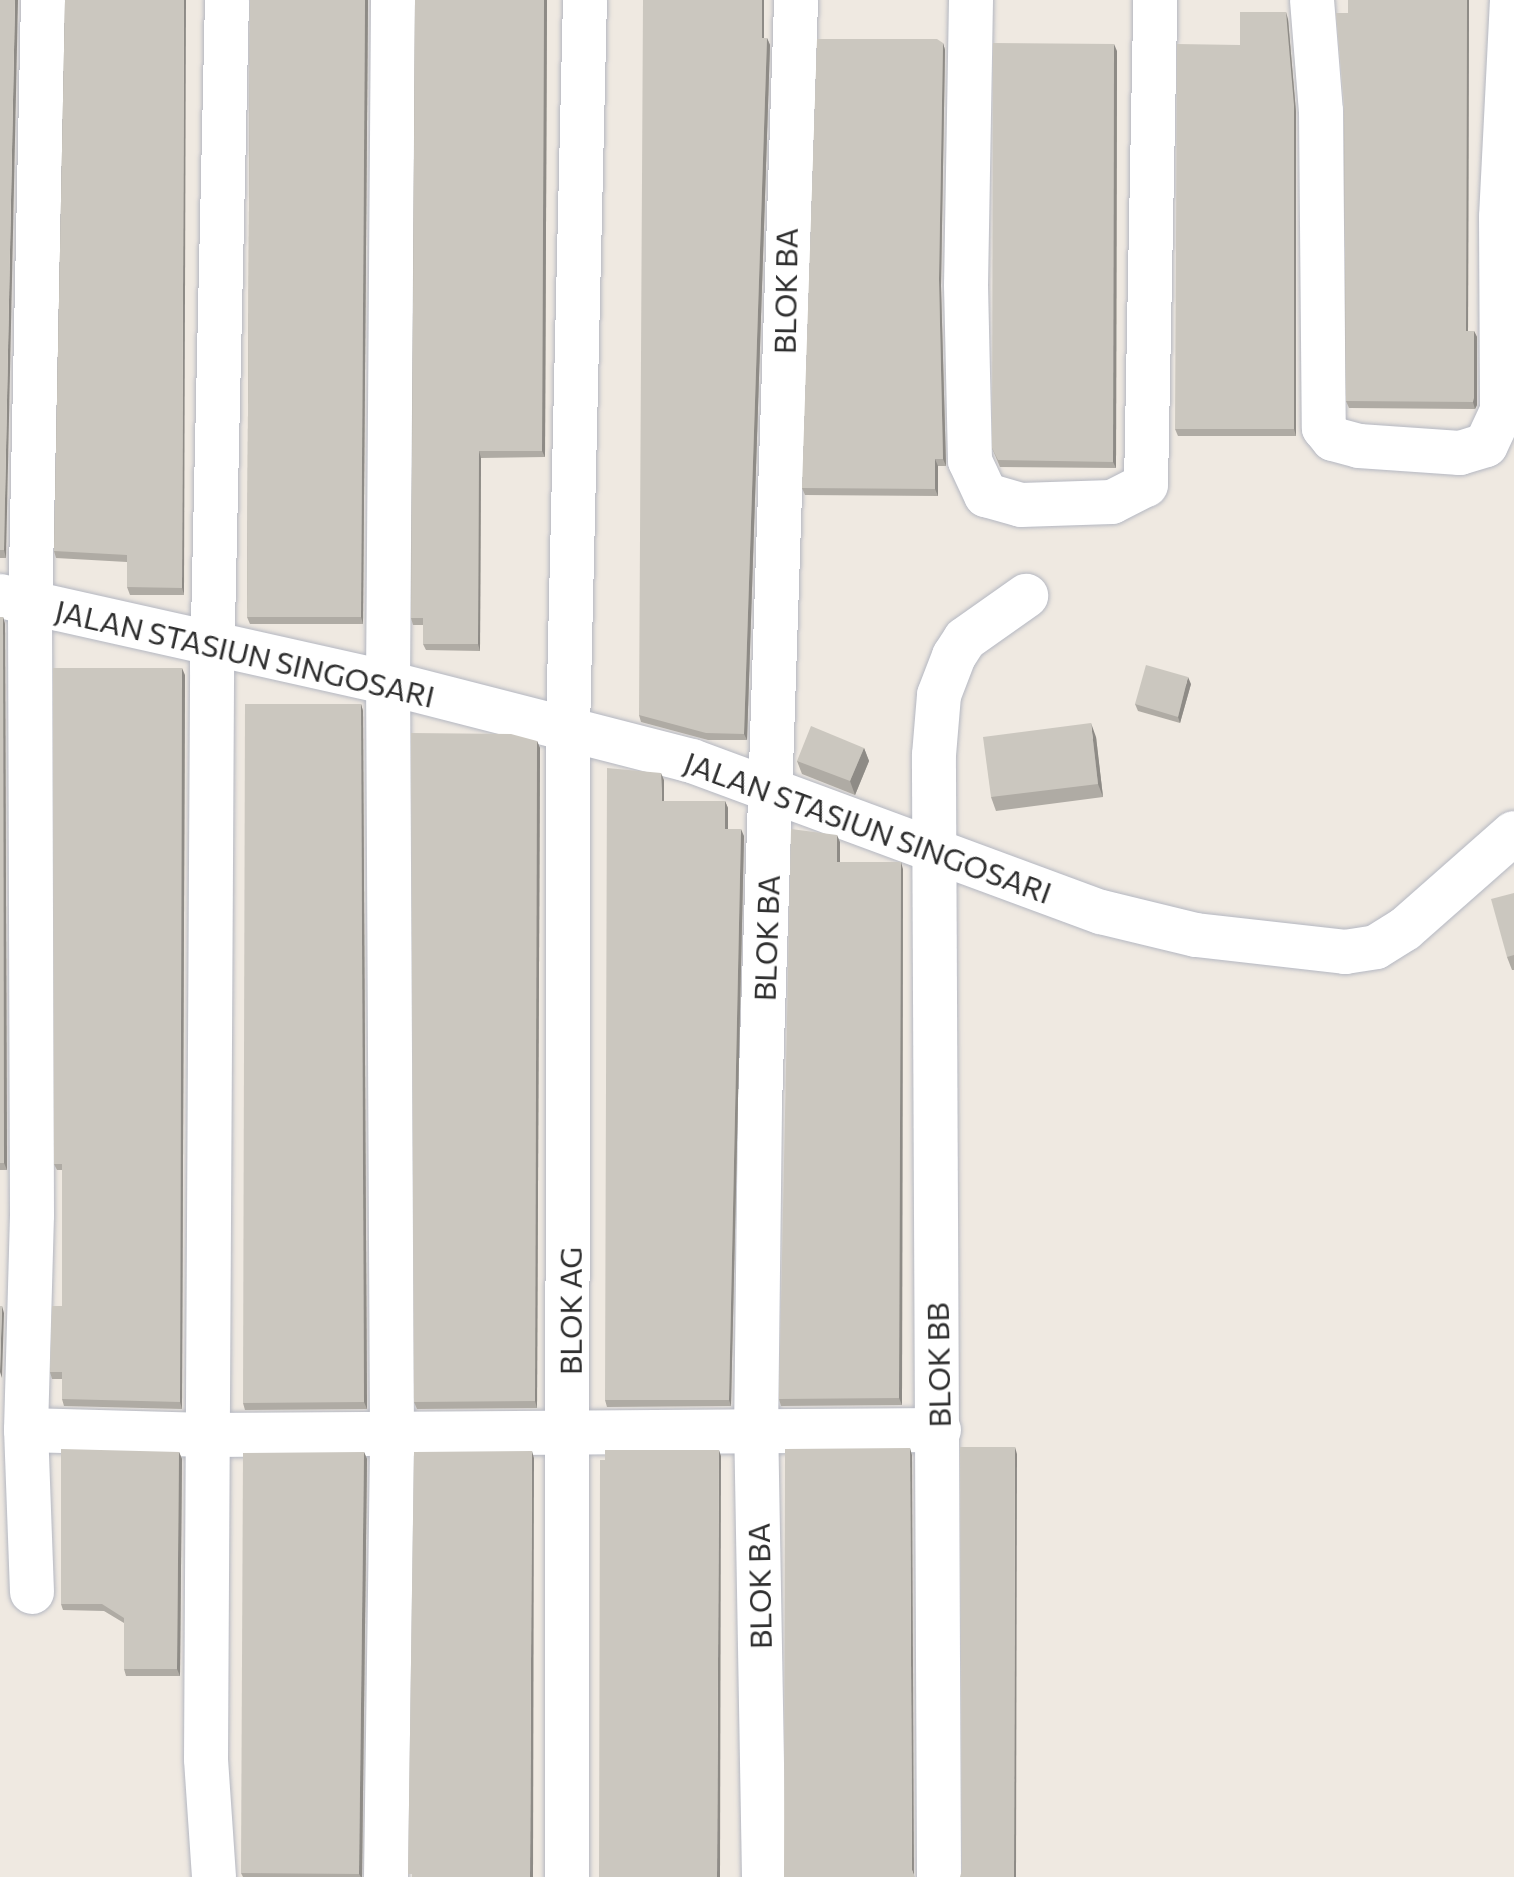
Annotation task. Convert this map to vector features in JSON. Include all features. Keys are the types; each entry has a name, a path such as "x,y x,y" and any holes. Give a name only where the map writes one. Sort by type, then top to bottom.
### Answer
{"street":[{"path":"32,1592 16,1212 15,600 43,0"},
{"path":"214,1877 206,1759 213,644 227,0"},
{"path":"386,1877 392,1435 388,683 393,0"},
{"name":"BLOK AG","path":"567,1877 571,1435 568,738 585,0"},
{"name":"BLOK BA","path":"764,1877 756,1435 760,1105 773,787 796,0"},
{"path":"971,0 966,285 970,461 986,495 1021,505 1082,505 1140,492 1149,472 1155,0"},
{"path":"1312,0 1321,111 1324,428 1333,439 1359,446 1460,453 1486,445 1502,410 1501,217 1512,0"},
{"name":"BLOK BB","path":"939,1877 934,755 945,675 965,639 1026,596"},
{"name":"JALAN STASIUN SINGOSARI","path":"15,600 388,683 568,738 773,787 933,853 1101,912 1196,935 1358,952 1405,929 1514,833"},
{"path":"26,1430 208,1435 756,1435 939,1430"}],"building":[{"path":"0,0 15,0 4,550 0,550"},
{"path":"65,0 184,0 182,588 127,587 127,555 54,551"},
{"path":"250,0 365,0 361,617 247,617"},
{"path":"415,0 544,0 542,451 479,451 478,644 423,644 423,618 411,618"},
{"path":"643,0 762,0 762,38 767,38 744,734 706,733 639,715"},
{"path":"1348,0 1467,0 1466,331 1474,331 1473,402 1346,401 1344,104 1336,13 1348,13"},
{"path":"1240,12 1286,12 1294,105 1294,429 1175,429 1177,44 1240,45"},
{"path":"817,39 937,39 943,43 939,279 943,459 935,459 935,489 802,488"},
{"path":"993,43 1114,44 1113,462 998,460 992,448"},
{"path":"0,617 3,617 4,1163 0,1163"},
{"path":"1146,665 1188,677 1178,717 1135,704"},
{"path":"53,668 182,668 180,1402 62,1399 62,1372 50,1372 52,1306 62,1306 62,1164 54,1164"},
{"path":"245,704 361,704 364,1402 243,1403"},
{"path":"1091,723 1098,784 991,797 983,737"},
{"path":"811,726 864,748 850,781 797,761"},
{"path":"411,733 511,734 537,741 535,1401 414,1402"},
{"path":"607,768 661,773 662,801 725,801 725,829 741,829 729,1400 605,1400"},
{"path":"791,829 837,835 837,862 901,862 899,1398 779,1399"},
{"path":"1514,893 1514,955 1507,957 1491,899"},
{"path":"0,1306 2,1306 0,1370"},
{"path":"960,1447 1015,1447 1014,1877 960,1877"},
{"path":"910,1448 912,1870 915,1877 784,1877 785,1449"},
{"path":"61,1449 179,1452 177,1669 124,1669 124,1618 102,1604 61,1604"},
{"path":"605,1450 719,1450 717,1877 599,1877 600,1460 605,1460"},
{"path":"532,1451 530,1877 412,1877 408,1874 414,1452"},
{"path":"364,1452 359,1874 241,1873 243,1453"}]}
